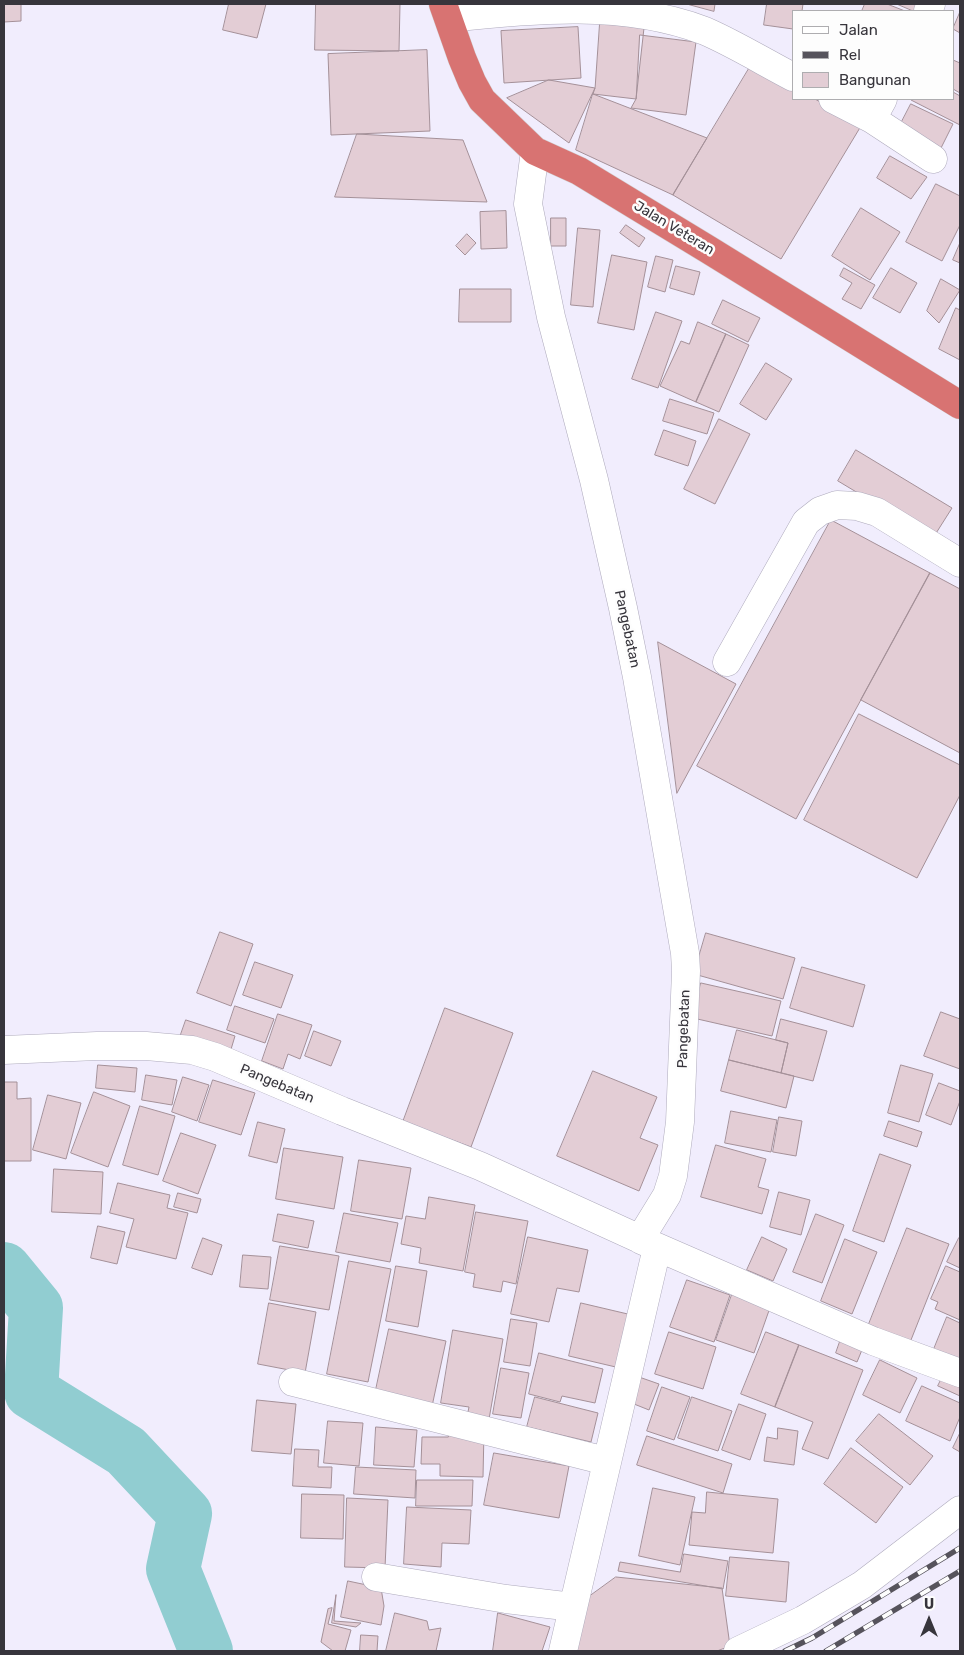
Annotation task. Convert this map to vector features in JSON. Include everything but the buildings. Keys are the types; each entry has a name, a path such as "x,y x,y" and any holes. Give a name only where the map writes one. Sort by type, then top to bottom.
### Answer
{"highway":[{"name":"Jalan Veteran","path":"446,11 462,58 482,100 535,151 579,171 960,405"}],"street":[{"path":"446,11 506,12 584,8 624,11 662,17 705,31 792,76"},
{"path":"838,100 878,109 933,159"},
{"name":"Pangebatan","path":"4,1050 146,1046 172,1047 214,1057 480,1166 648,1244 673,1176 680,1122 686,980 685,953 637,677 623,608 594,480 551,317 528,204 535,151"},
{"path":"728,662 806,522 820,510 837,505 857,506 877,512 960,563"},
{"path":"563,1651 606,1461 648,1244 873,1341 960,1373"},
{"path":"293,1382 606,1461"},
{"path":"738,1651 803,1620 862,1585 960,1510"},
{"path":"376,1577 506,1599 573,1607"}],"waterway":[{"path":"4,1269 36,1308 31,1392 126,1451 185,1514 173,1569 206,1651"}],"railway":[{"path":"785,1651 812,1638 960,1548"},
{"path":"826,1651 960,1571"}]}
